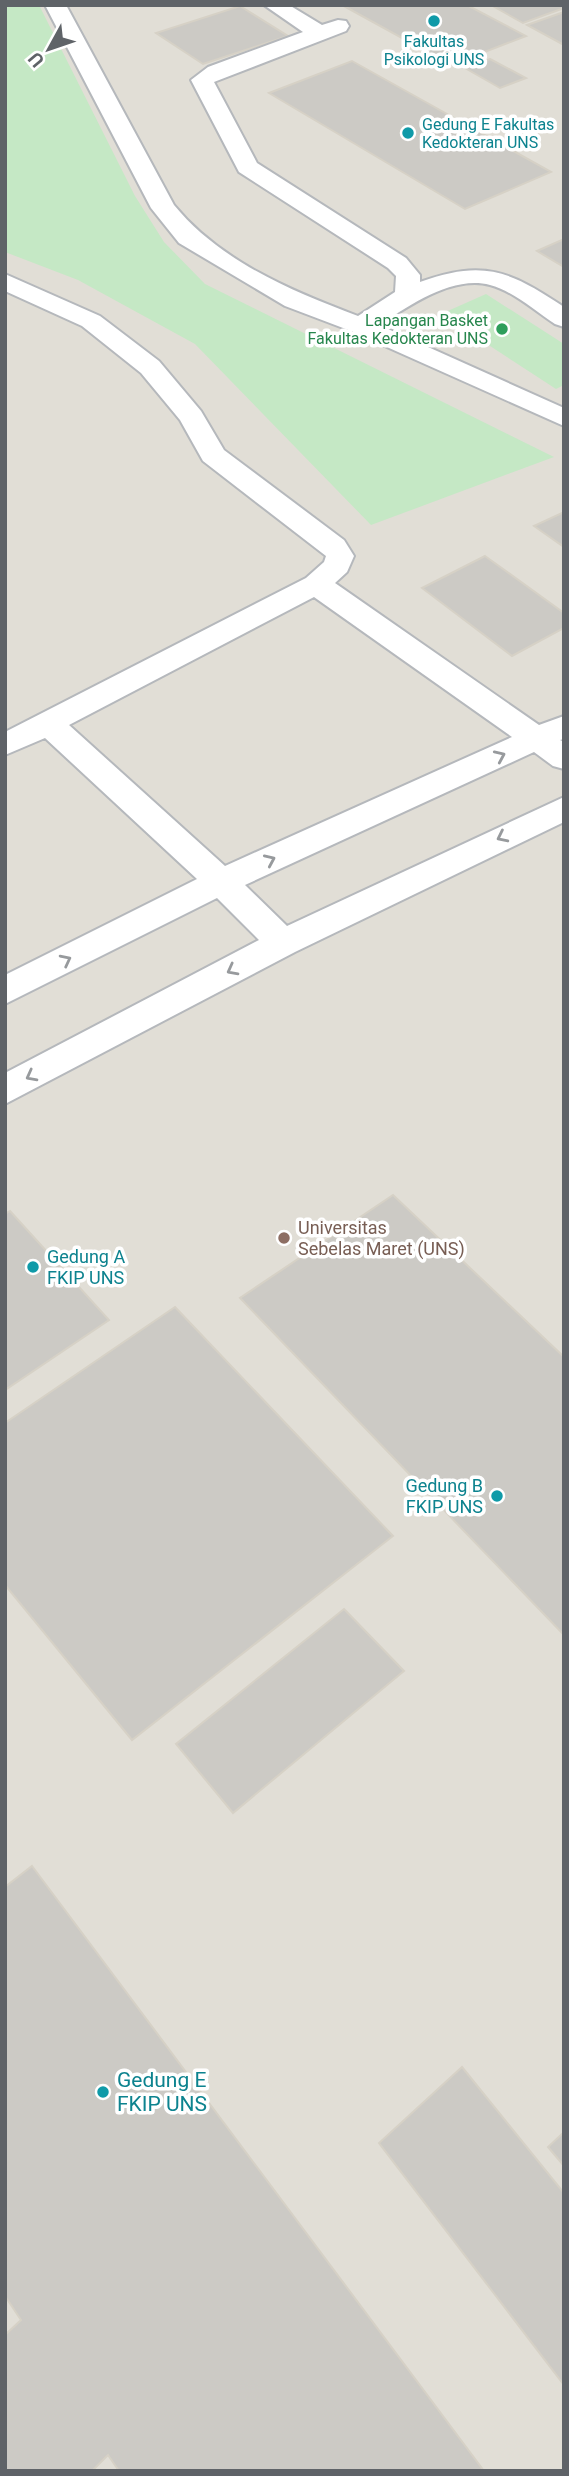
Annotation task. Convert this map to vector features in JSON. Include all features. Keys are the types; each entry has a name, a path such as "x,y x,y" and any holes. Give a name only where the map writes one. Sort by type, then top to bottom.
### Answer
{"lane":[{"path":"55,5 163,208 188,237 227,264 294,301 360,326 564,418"},
{"path":"274,5 329,30 216,72 202,80 247,167 397,263 408,275 408,295"},
{"path":"360,326 408,295 460,276 481,274 502,278 564,319"},
{"path":"5,281 91,321 150,366 192,417 213,455 334,546 340,556 337,566 316,584 5,745"},
{"path":"316,584 550,733 564,758"},
{"path":"48,723 221,882 283,943"},
{"path":"5,991 221,882 550,733"},
{"path":"5,1090 283,943 564,808"}],"shaded area":[{"name":"Universitas Sebelas Maret (UNS)","path":"5,5 564,5 564,2471 5,2471"}],"green space":[{"path":"5,5 39,5 135,196 164,242 205,284 554,457 371,525 195,344 78,280 5,252"},
{"name":"Lapangan Basket Fakultas Kedokteran UNS","path":"486,294 564,344 564,385 556,389 441,314"}],"building":[{"name":"Fakultas Psikologi UNS","path":"342,5 467,5 526,36 451,65"},
{"path":"491,5 564,5 564,8 523,23"},
{"path":"240,6 288,36 203,64 156,33"},
{"path":"564,12 564,45 527,25"},
{"path":"490,59 526,78 500,88 465,68"},
{"name":"Gedung E Fakultas Kedokteran UNS","path":"352,61 551,172 465,209 269,93"},
{"path":"564,239 564,267 537,251"},
{"path":"564,512 564,547 534,526"},
{"path":"485,556 564,613 564,628 512,656 422,588"},
{"name":"Gedung B FKIP UNS","path":"393,1195 564,1357 564,1635 240,1298"},
{"name":"Gedung A FKIP UNS","path":"10,1211 109,1320 5,1390 5,1214"},
{"path":"175,1307 393,1536 132,1740 5,1585 5,1423"},
{"path":"344,1609 404,1671 233,1813 176,1744"},
{"name":"Gedung E FKIP UNS","path":"32,1866 484,2471 119,2471 108,2455 92,2471 5,2471 5,2335 21,2320 5,2296 5,1887"},
{"path":"462,2067 564,2193 564,2385 379,2143"},
{"path":"564,2132 564,2166 548,2147"}],"place":[{"name":"Fakultas Psikologi UNS","path":"434,21"},
{"name":"Gedung E Fakultas Kedokteran UNS","path":"408,133"},
{"name":"Lapangan Basket Fakultas Kedokteran UNS","path":"502,329"},
{"name":"Universitas Sebelas Maret (UNS)","path":"284,1238"},
{"name":"Gedung A FKIP UNS","path":"33,1267"},
{"name":"Gedung B FKIP UNS","path":"497,1496"},
{"name":"Gedung E FKIP UNS","path":"103,2092"}]}
